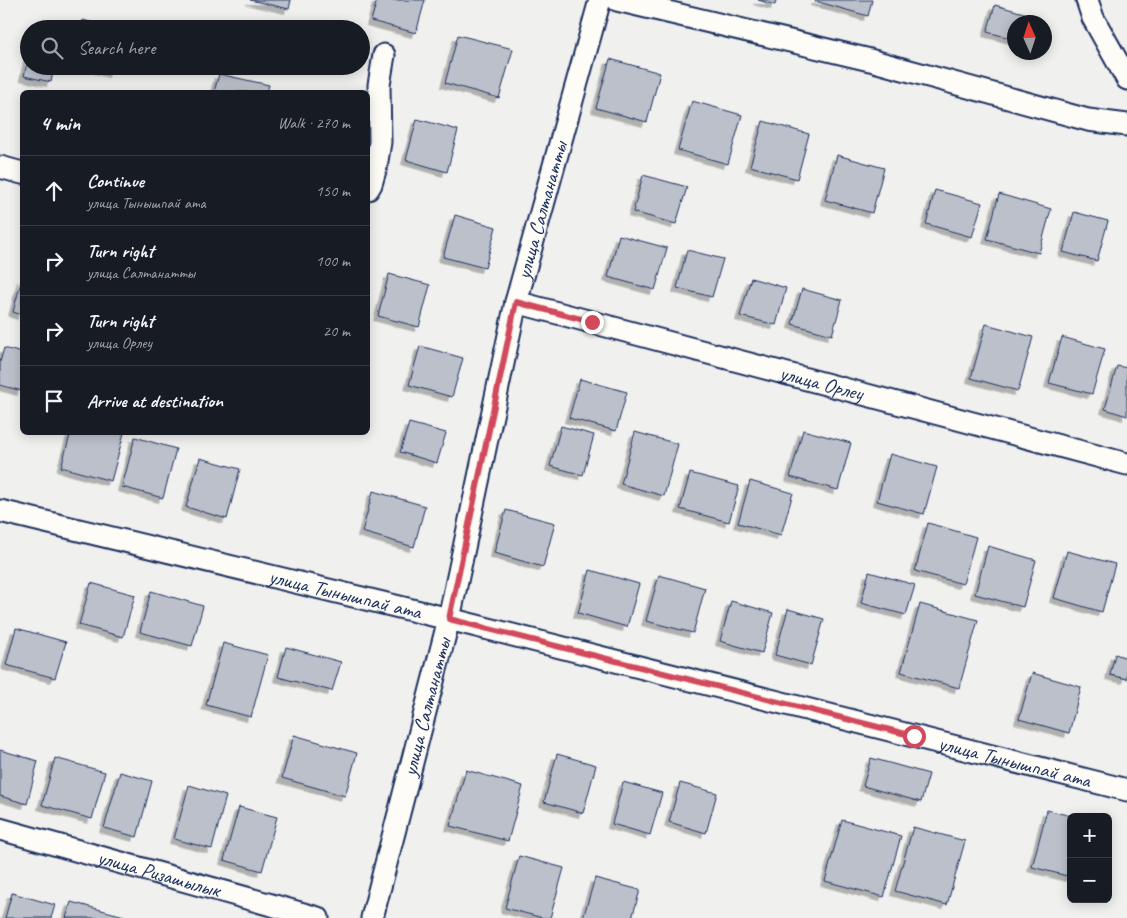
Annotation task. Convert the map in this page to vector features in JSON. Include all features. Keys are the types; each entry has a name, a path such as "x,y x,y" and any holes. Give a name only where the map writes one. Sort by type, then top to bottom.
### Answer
{"street":[{"name":"улица Салтанатты","path":"372,918 449,619 516,302 600,0"},
{"path":"617,0 870,60 1088,120 1127,126"},
{"path":"1087,0 1093,18 1127,79"},
{"path":"370,186 376,167 380,142 379,85 384,56"},
{"path":"0,167 20,172"},
{"name":"улица Орлеу","path":"516,302 1127,464"},
{"name":"улица Тынышпай ата","path":"0,512 449,619 1127,790"},
{"name":"улица Ризашылык","path":"0,830 318,918"}],"building":[{"path":"250,0 291,0 289,9"},
{"path":"377,0 425,0 416,33 371,21"},
{"path":"758,0 776,0 775,5"},
{"path":"815,0 872,0 868,16"},
{"path":"995,5 1031,15 1007,15 1007,37 987,32"},
{"path":"458,35 513,49 499,98 445,83"},
{"path":"610,59 660,73 647,122 596,108"},
{"path":"24,75 52,75 51,82"},
{"path":"219,75 269,85 268,90 215,90"},
{"path":"692,101 742,115 728,164 678,150"},
{"path":"417,119 458,130 447,172 406,160"},
{"path":"763,121 809,134 797,179 750,166"},
{"path":"837,155 884,168 872,213 825,200"},
{"path":"643,175 687,187 676,224 633,212"},
{"path":"935,190 982,203 972,237 926,224"},
{"path":"999,194 1051,209 1039,253 987,239"},
{"path":"1074,212 1108,221 1097,261 1063,252"},
{"path":"455,215 496,227 485,268 443,257"},
{"path":"619,235 667,248 655,290 608,277"},
{"path":"687,250 723,259 712,297 677,288"},
{"path":"389,274 430,285 419,327 378,316"},
{"path":"751,278 786,288 776,325 740,316"},
{"path":"20,286 20,314 13,312"},
{"path":"802,289 842,300 832,335 792,324"},
{"path":"986,324 1033,337 1018,391 971,378"},
{"path":"1062,337 1105,349 1092,394 1049,383"},
{"path":"420,346 463,358 452,397 409,385"},
{"path":"4,348 20,352 20,390 0,385 0,362"},
{"path":"1117,366 1127,368 1127,416 1105,409"},
{"path":"580,379 627,392 616,431 569,418"},
{"path":"409,423 446,433 437,463 400,452"},
{"path":"561,426 594,435 583,475 550,466"},
{"path":"803,430 851,443 838,490 790,477"},
{"path":"635,432 678,444 664,496 621,484"},
{"path":"70,435 123,435 111,481 61,467"},
{"path":"135,437 176,449 163,498 122,487"},
{"path":"890,454 937,467 924,514 877,501"},
{"path":"200,458 240,469 227,519 186,507"},
{"path":"690,473 739,486 729,522 680,509"},
{"path":"750,481 793,493 781,535 738,523"},
{"path":"373,491 425,506 414,547 362,532"},
{"path":"506,510 555,523 543,567 494,553"},
{"path":"928,523 976,537 963,584 915,571"},
{"path":"988,546 1036,560 1023,607 975,594"},
{"path":"1067,551 1115,564 1102,612 1054,598"},
{"path":"590,570 639,584 627,627 578,613"},
{"path":"869,572 915,585 906,615 861,603"},
{"path":"659,575 705,588 693,633 646,621"},
{"path":"91,583 135,595 123,637 79,625"},
{"path":"151,591 203,606 192,646 140,632"},
{"path":"731,601 773,613 762,653 720,641"},
{"path":"920,604 978,620 959,688 901,672"},
{"path":"788,609 824,619 811,665 775,655"},
{"path":"16,628 66,642 55,678 6,665"},
{"path":"223,643 268,655 251,717 206,705"},
{"path":"286,647 341,662 332,691 278,677"},
{"path":"1115,654 1127,658 1127,679 1110,675"},
{"path":"1032,673 1081,687 1069,733 1019,719"},
{"path":"294,735 357,753 345,796 282,778"},
{"path":"0,750 38,761 27,804 0,796"},
{"path":"557,754 596,765 583,813 544,802"},
{"path":"55,758 105,772 92,819 42,805"},
{"path":"871,758 929,774 921,802 863,786"},
{"path":"466,770 523,786 508,841 450,826"},
{"path":"120,772 152,781 137,837 104,828"},
{"path":"623,782 662,793 650,835 612,824"},
{"path":"680,783 717,793 706,833 669,822"},
{"path":"189,785 226,796 212,849 174,839"},
{"path":"239,807 277,817 262,871 224,860"},
{"path":"1047,810 1067,815 1067,876 1032,867"},
{"path":"842,820 901,836 884,897 825,881"},
{"path":"913,827 965,841 947,905 895,891"},
{"path":"519,856 564,868 550,918 543,918 505,908"},
{"path":"595,878 640,890 632,918 583,918"},
{"path":"12,893 55,905 51,918 5,918"},
{"path":"71,902 128,917 66,918"}],"route":[{"path":"592,322 516,302 449,619 914,736"}]}
